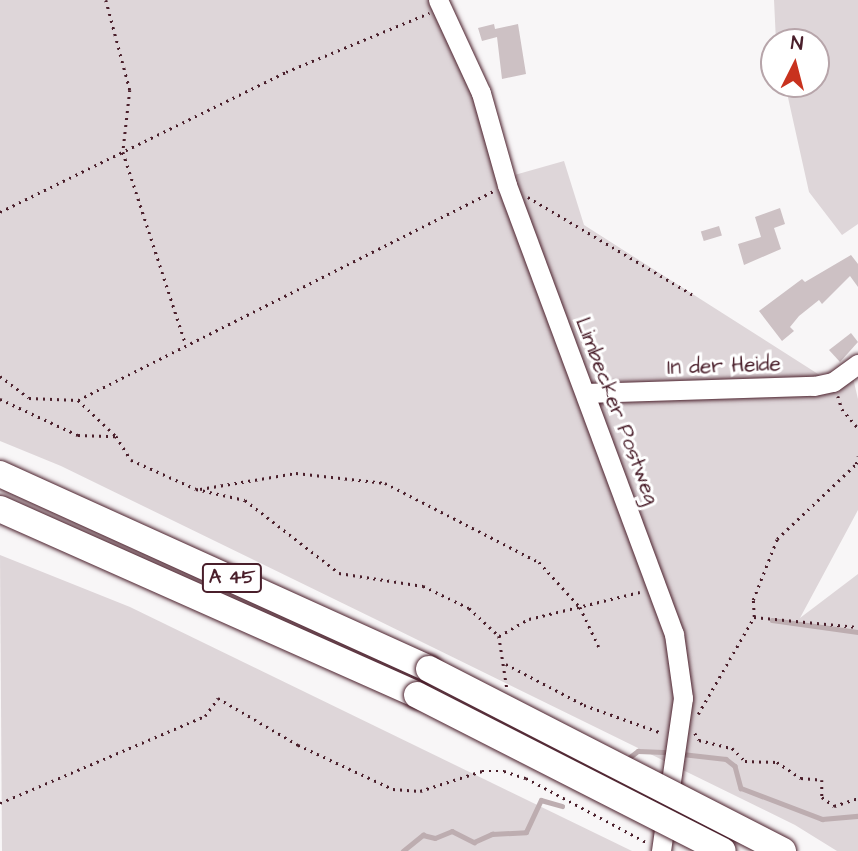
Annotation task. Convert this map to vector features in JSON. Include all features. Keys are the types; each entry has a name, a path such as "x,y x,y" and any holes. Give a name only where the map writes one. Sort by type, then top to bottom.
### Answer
{"highway":[{"name":"A 45","path":"0,474 429,669 783,851"},
{"name":"A 45","path":"0,509 416,695 723,851"}],"street":[{"name":"Limbecker Postweg","path":"439,4 481,93 507,185 661,587 681,665 680,741 661,850"},
{"path":"833,382 858,364"},
{"name":"In der Heide","path":"585,393 833,382"}],"path":[{"path":"106,0 130,90 123,152 185,342"},
{"path":"0,212 286,72 439,4"},
{"path":"0,376 29,398 78,400 130,378 185,342 507,185 693,295"},
{"path":"833,382 842,409 858,428"},
{"path":"0,399 78,435 116,436"},
{"path":"78,400 116,436 131,460 196,489 245,500 339,573 423,586 469,608 499,636 506,664 508,700"},
{"path":"680,741 754,617 753,600 777,539 856,464 858,456"},
{"path":"196,489 296,474 385,483 539,562 580,607 599,647"},
{"path":"499,636 529,619 661,587"},
{"path":"754,617 858,627"},
{"path":"506,664 634,726 680,741 699,740 733,748 745,761 777,762 801,778 822,780 822,797 834,806 858,798"},
{"path":"0,803 205,716 218,698 298,746 393,789 420,791 482,771 504,771 661,850"},
{"path":"504,771 507,760"}],"shaded area":[{"path":"0,0 430,0 511,176 564,161 584,225 840,388 853,378 858,399 858,510 800,618 858,574 858,851 837,851 795,825 375,619 61,466 0,441"},
{"path":"774,0 858,0 858,224 842,235 809,192 788,98 830,98 830,28 775,28"},
{"path":"0,555 130,607 632,851 2,851"}],"building":[{"path":"494,24 495,29 518,24 526,74 502,79 497,37 482,41 478,28"},
{"path":"780,208 785,224 774,228 781,249 744,265 738,244 761,237 755,217"},
{"path":"719,226 722,236 704,241 701,232"},
{"path":"851,255 858,264 858,287 850,276 822,304 819,300 799,316 790,327 794,331 782,341 759,311 802,279 805,282"},
{"path":"851,333 858,342 840,362 829,350"}],"waterway":[{"path":"772,620 858,632"},
{"path":"626,760 638,751 670,752"},
{"path":"682,754 726,759 735,766 741,788 822,819 858,816"},
{"path":"403,851 423,835 435,838 452,831 474,842 492,834 526,832 541,800 562,806"}]}
